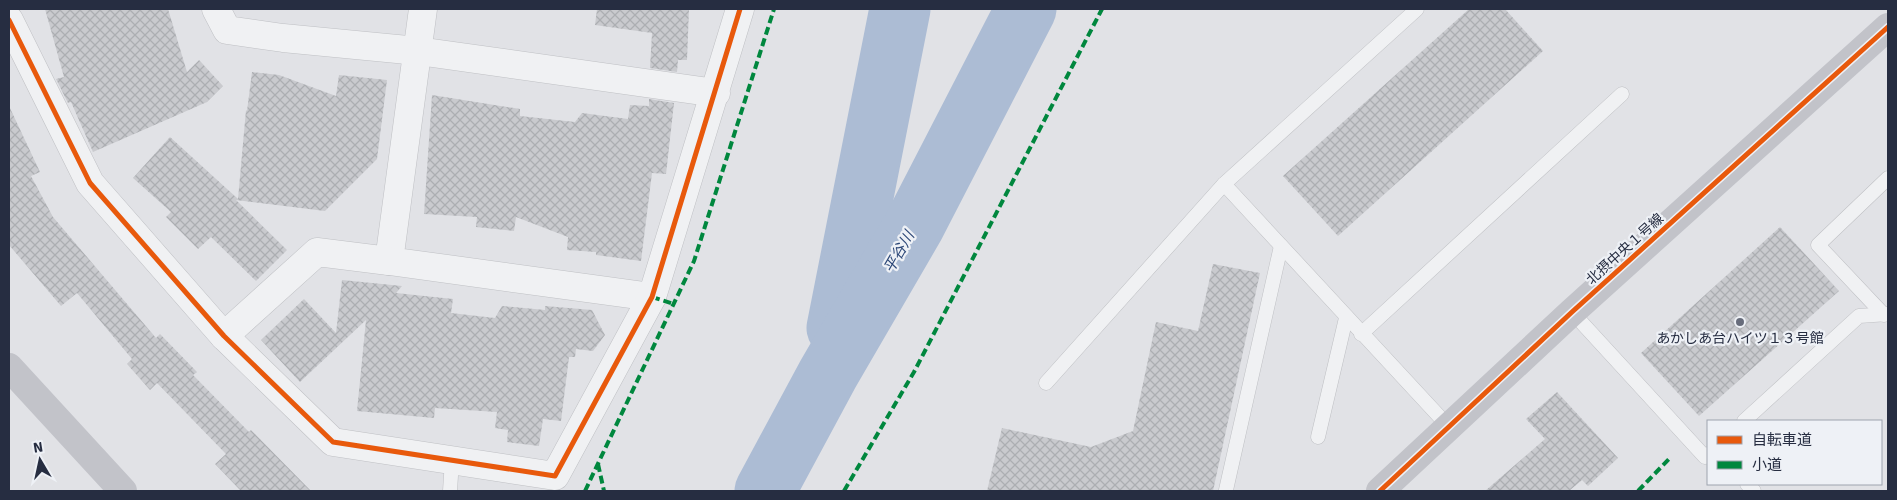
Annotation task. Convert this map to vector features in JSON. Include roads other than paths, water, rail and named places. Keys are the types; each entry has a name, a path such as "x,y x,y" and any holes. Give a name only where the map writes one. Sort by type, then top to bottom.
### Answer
{"street":[{"path":"216,9 228,30 283,38 418,51 716,93"},
{"path":"389,261 423,9"},
{"path":"9,20 90,182 224,336 333,442 555,476 652,297 716,93 740,9"},
{"name":"北摂中央１号線","path":"1380,491 1572,312 1888,27"},
{"path":"224,336 317,252 652,297"},
{"path":"9,367 122,491"}],"lane":[{"path":"1046,383 1224,184 1417,9"},
{"path":"1361,334 1622,94"},
{"path":"1886,314 1818,245 1888,178"},
{"path":"1224,184 1346,318 1449,427"},
{"path":"1226,490 1281,246"},
{"path":"1572,312 1705,457 1707,455"},
{"path":"1745,420 1858,316 1886,314"},
{"path":"1318,437 1346,318"},
{"path":"450,491 452,460"}],"waterway":[{"path":"837,328 900,9"},
{"name":"平谷川","path":"765,491 828,374 914,226 1026,9"}],"place":[{"name":"あかしあ台ハイツ１３号館","path":"1740,322"}]}
